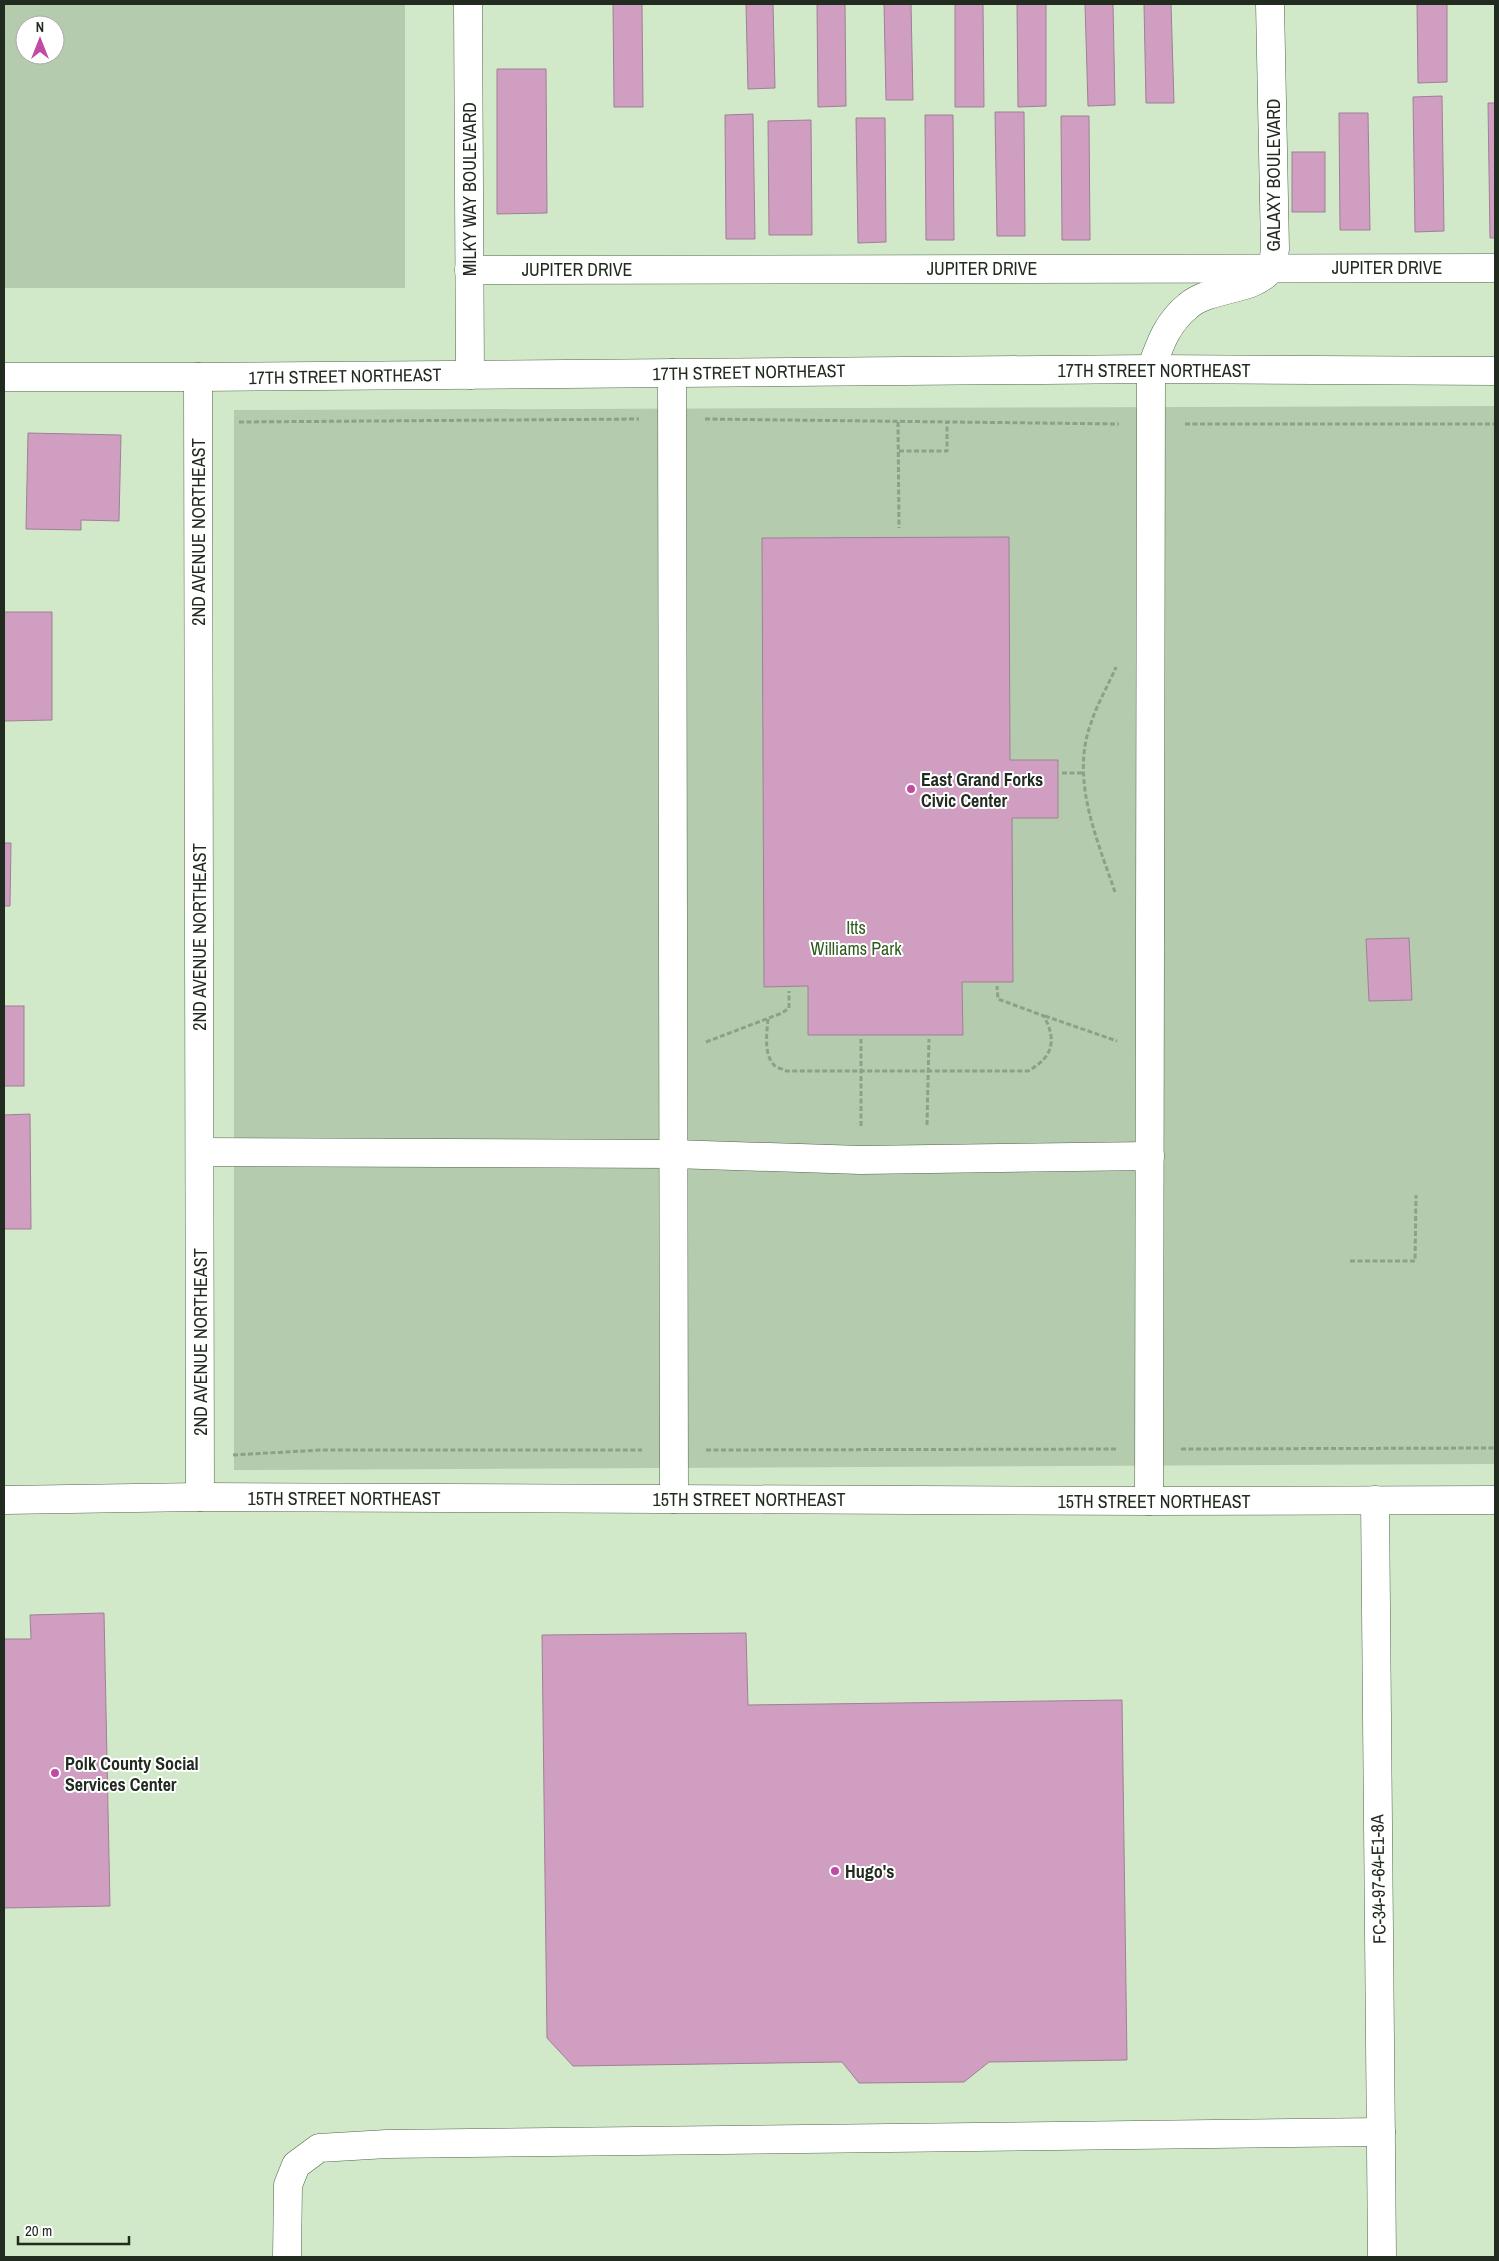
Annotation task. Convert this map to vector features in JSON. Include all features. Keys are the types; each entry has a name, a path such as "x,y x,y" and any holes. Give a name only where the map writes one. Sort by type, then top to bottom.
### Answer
{"street":[{"name":"MILKY WAY BOULEVARD","path":"468,4 470,375"},
{"name":"GALAXY BOULEVARD","path":"1149,1502 1151,369 1162,338 1173,320 1189,304 1206,295 1250,284 1263,276 1272,267 1275,249 1270,4"},
{"name":"JUPITER DRIVE","path":"469,270 1495,268"},
{"name":"17TH STREET NORTHEAST","path":"4,376 198,377 1151,369 1495,371"},
{"path":"672,373 674,1499"},
{"name":"2ND AVENUE NORTHEAST","path":"198,377 200,1497"},
{"path":"200,1152 673,1154 861,1160 1150,1156"},
{"name":"15TH STREET NORTHEAST","path":"4,1500 200,1497 1149,1502 1495,1500"},
{"name":"FC-34-97-64-E1-8A","path":"1375,1500 1382,2257"},
{"path":"287,2257 288,2185 296,2165 319,2148 387,2144 1381,2132"}],"path":[{"path":"239,422 672,419 1151,424 1495,424"},
{"path":"898,422 899,528"},
{"path":"899,451 947,451 947,422"},
{"path":"1116,895 1090,821 1084,773 1090,723 1118,664"},
{"path":"1062,773 1084,773"},
{"path":"997,986 998,999 1128,1045 1150,1046"},
{"path":"673,1055 768,1019 789,1008 789,990"},
{"path":"768,1019 766,1041 769,1056 774,1066 786,1071 1028,1071 1039,1065 1049,1053 1052,1038 1044,1016"},
{"path":"927,1160 929,1038"},
{"path":"861,1039 861,1160"},
{"path":"1350,1261 1415,1261 1416,1195"},
{"path":"200,1456 321,1450 1495,1448"}],"green space":[{"path":"4,4 405,4 405,288 4,288"},
{"name":"Itts Williams Park","path":"1495,406 1495,1464 234,1470 234,410"}],"building":[{"path":"613,4 642,4 643,107 614,107"},
{"path":"746,4 773,4 775,88 748,89"},
{"path":"817,4 845,4 846,106 818,107"},
{"path":"884,4 911,4 913,100 886,100"},
{"path":"955,4 983,4 984,107 955,107"},
{"path":"1017,4 1046,4 1046,106 1018,107"},
{"path":"1085,4 1113,4 1115,105 1088,106"},
{"path":"1144,4 1171,4 1174,103 1146,103"},
{"path":"1417,4 1447,4 1447,82 1418,83"},
{"path":"497,69 546,69 547,213 497,214"},
{"path":"1442,96 1444,231 1415,232 1413,97"},
{"path":"1488,103 1495,103 1495,238 1490,238"},
{"path":"995,112 1024,112 1025,236 997,236"},
{"path":"1339,113 1368,113 1370,230 1340,230"},
{"path":"753,114 755,239 726,239 725,115"},
{"path":"925,115 953,115 954,240 926,240"},
{"path":"1061,116 1089,116 1090,240 1062,240"},
{"path":"856,118 885,118 886,242 858,243"},
{"path":"811,120 812,235 769,235 768,121"},
{"path":"1292,152 1325,152 1325,212 1292,212"},
{"path":"28,433 121,435 119,521 81,520 81,530 26,529"},
{"name":"East Grand Forks Civic Center","path":"1009,537 1010,760 1058,760 1058,818 1012,818 1013,982 962,982 963,1035 808,1035 808,986 764,987 762,538"},
{"path":"4,612 52,612 52,720 4,721"},
{"path":"4,843 11,843 10,906 4,906"},
{"path":"1409,938 1412,1000 1369,1001 1366,939"},
{"path":"4,1006 24,1006 24,1086 4,1086"},
{"path":"30,1114 31,1229 4,1229 4,1115"},
{"name":"Polk County Social Services Center","path":"104,1613 110,1906 4,1908 4,1639 31,1639 30,1615"},
{"name":"Hugo's","path":"746,1633 748,1705 1122,1700 1127,2060 989,2062 964,2082 859,2083 842,2062 573,2066 547,2038 542,1635"}],"place":[{"name":"East Grand Forks Civic Center","path":"911,789"},
{"name":"Polk County Social Services Center","path":"55,1773"},
{"name":"Hugo's","path":"835,1871"}]}
